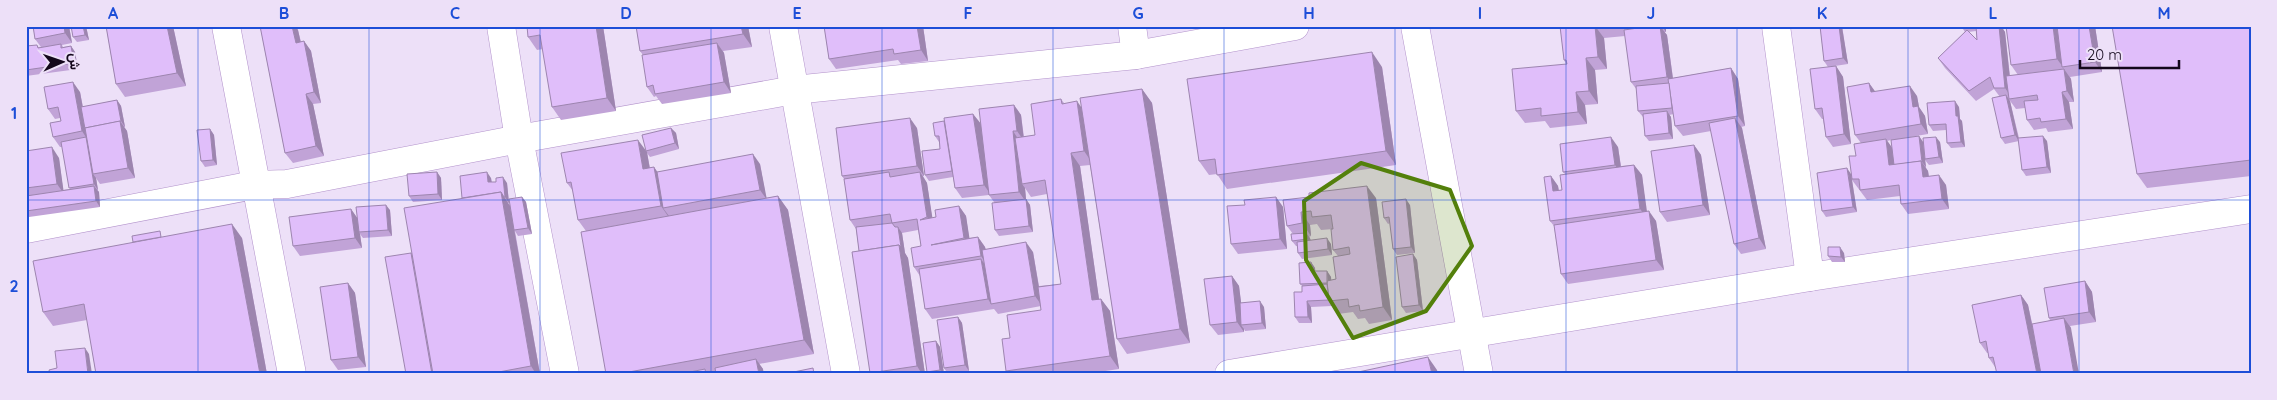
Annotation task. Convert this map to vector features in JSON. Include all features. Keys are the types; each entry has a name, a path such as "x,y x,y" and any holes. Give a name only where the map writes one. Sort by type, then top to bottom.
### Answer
{"street":[{"path":"226,26 254,185 292,374"},
{"path":"501,26 519,139 565,374"},
{"path":"783,26 846,374"},
{"path":"1132,26 1136,56"},
{"path":"26,229 254,185 287,184 519,139 794,90 1136,56 1295,26"},
{"path":"1416,26 1479,374"},
{"path":"1776,26 1810,278"},
{"path":"1229,374 1810,278 2251,209"}],"highlighted area":[{"path":"1361,163 1450,190 1472,246 1426,311 1353,338 1306,260 1304,201"}],"building":[{"path":"33,26 64,26 65,33 35,39"},
{"path":"71,26 83,26 85,35 73,37"},
{"path":"106,26 167,26 177,73 116,84"},
{"path":"260,26 292,26 296,43 304,41 314,92 306,94 316,146 285,153"},
{"path":"527,26 596,26 607,98 552,107 540,35 528,37"},
{"path":"636,26 741,26 743,34 640,51"},
{"path":"824,26 917,26 921,50 894,54 893,49 829,59"},
{"path":"1560,26 1595,26 1598,57 1586,58 1589,91 1576,92 1578,112 1541,116 1541,108 1516,111 1512,69 1567,64 1566,60 1564,60"},
{"path":"1660,26 1667,77 1631,82 1624,30"},
{"path":"1820,26 1839,26 1843,58 1824,61"},
{"path":"1976,26 1999,26 2005,88 1994,88 1990,77 1969,91 1938,58 1967,30 1977,40"},
{"path":"2006,26 2053,26 2057,59 2011,65"},
{"path":"2057,26 2089,26 2095,62 2062,67"},
{"path":"2112,26 2251,26 2251,160 2137,174"},
{"path":"717,43 724,82 655,94 653,85 647,87 642,55"},
{"path":"61,44 61,48 71,46 74,63 26,70 26,46 37,45 38,48"},
{"path":"1372,52 1386,151 1217,175 1215,159 1199,161 1187,79"},
{"path":"1836,66 1844,134 1826,137 1822,108 1815,109 1810,69"},
{"path":"1731,68 1738,116 1675,126 1668,79"},
{"path":"2064,69 2067,91 2062,92 2066,119 2041,122 2040,118 2027,120 2024,101 2038,100 2037,95 2009,99 2006,76"},
{"path":"73,82 82,131 53,137 50,123 61,121 58,107 48,109 44,87"},
{"path":"1669,83 1672,108 1638,111 1636,86"},
{"path":"1869,83 1871,92 1910,86 1913,107 1918,106 1921,124 1855,135 1847,87"},
{"path":"1142,89 1180,329 1117,339 1080,98"},
{"path":"2006,95 2015,135 2001,138 1992,98"},
{"path":"1061,99 1062,104 1077,101 1084,151 1071,153 1092,300 1101,299 1110,356 1006,371 1002,339 1010,338 1007,315 1041,310 1038,287 1061,284 1045,180 1022,184 1015,138 1035,135 1031,104"},
{"path":"117,100 121,121 85,129 81,107"},
{"path":"1955,101 1961,142 1947,143 1946,124 1929,125 1927,103"},
{"path":"1014,105 1017,131 1013,131 1019,192 989,195 979,109"},
{"path":"1667,111 1669,133 1645,136 1643,114"},
{"path":"973,114 984,185 955,188 944,118"},
{"path":"910,118 917,166 842,176 836,128"},
{"path":"1735,118 1759,238 1734,244 1709,123"},
{"path":"120,121 128,168 93,174 85,128"},
{"path":"944,121 952,171 925,175 922,151 940,149 939,136 935,136 933,123"},
{"path":"671,128 675,143 646,151 642,135"},
{"path":"210,129 213,160 201,161 197,130"},
{"path":"1919,136 1922,162 1894,165 1891,140"},
{"path":"2043,136 2047,167 2022,170 2018,138"},
{"path":"86,137 94,184 69,188 61,142"},
{"path":"1611,137 1615,165 1563,172 1560,144"},
{"path":"1936,137 1939,157 1925,159 1923,138"},
{"path":"1886,139 1889,165 1921,161 1923,177 1939,175 1942,199 1901,204 1899,185 1860,190 1859,179 1852,179 1849,156 1856,156 1854,144"},
{"path":"638,140 643,169 654,167 661,206 578,220 571,182 567,183 561,153"},
{"path":"1694,145 1703,205 1660,212 1651,151"},
{"path":"52,147 57,184 26,188 26,151"},
{"path":"753,154 760,190 663,208 657,172"},
{"path":"1634,165 1640,209 1550,221 1544,177 1551,176 1553,191 1562,190 1560,175"},
{"path":"1847,168 1853,207 1822,211 1817,173"},
{"path":"437,172 438,194 409,196 407,174"},
{"path":"487,172 488,182 496,182 496,178 503,177 505,197 501,192 462,198 460,176"},
{"path":"889,172 890,177 920,172 927,217 920,220 936,217 935,210 959,206 964,238 931,245 978,237 981,256 914,267 911,248 921,246 917,219 892,223 890,214 850,220 844,179"},
{"path":"94,186 96,201 26,211 26,196"},
{"path":"1367,186 1383,307 1360,311 1359,305 1349,307 1348,299 1329,301 1327,281 1336,279 1333,257 1350,254 1349,247 1333,250 1331,215 1312,217 1311,211 1301,212 1302,223 1287,226 1283,200 1309,197 1309,193"},
{"path":"501,192 531,366 488,374 433,374 404,208"},
{"path":"778,196 804,340 618,374 606,374 581,232"},
{"path":"522,197 528,228 514,230 509,199"},
{"path":"1276,197 1280,239 1231,244 1227,206 1245,205 1244,200"},
{"path":"1026,199 1029,226 995,230 992,203"},
{"path":"1406,199 1411,247 1393,249 1389,217 1384,218 1382,202"},
{"path":"386,205 388,230 359,232 356,207"},
{"path":"351,209 355,238 293,246 289,217"},
{"path":"1649,211 1656,260 1561,274 1554,225"},
{"path":"892,223 895,227 898,227 901,247 899,245 859,251 856,227"},
{"path":"232,224 260,374 96,374 84,304 43,312 33,261"},
{"path":"160,231 161,237 133,242 132,236"},
{"path":"1306,233 1307,239 1292,241 1291,234"},
{"path":"1327,238 1328,249 1298,253 1297,242"},
{"path":"1026,242 1035,296 991,304 982,250"},
{"path":"899,245 917,366 870,373 852,252"},
{"path":"1828,247 1840,247 1841,257 1828,256"},
{"path":"411,253 432,374 406,374 385,257"},
{"path":"1413,254 1419,305 1402,307 1396,257"},
{"path":"981,259 988,299 925,309 919,269"},
{"path":"1311,262 1311,271 1327,271 1327,283 1300,284 1299,263"},
{"path":"1232,276 1237,322 1210,325 1204,279"},
{"path":"2085,281 2089,312 2049,318 2044,288"},
{"path":"348,283 358,357 331,360 320,287"},
{"path":"1327,284 1329,300 1307,301 1308,317 1295,317 1294,292 1302,292 1302,286"},
{"path":"2021,295 2037,374 1997,374 1993,357 1989,358 1986,341 1980,343 1972,305"},
{"path":"1260,301 1262,323 1241,325 1240,303"},
{"path":"958,317 965,365 944,368 937,320"},
{"path":"2064,318 2074,374 2041,374 2032,324"},
{"path":"936,341 940,370 927,372 923,343"},
{"path":"85,348 88,374 50,374 49,370 57,368 55,351"},
{"path":"1428,357 1432,374 1349,374"},
{"path":"756,359 759,374 716,374 715,368"},
{"path":"813,368 814,374 784,374"},
{"path":"705,369 706,374 680,374"}]}
